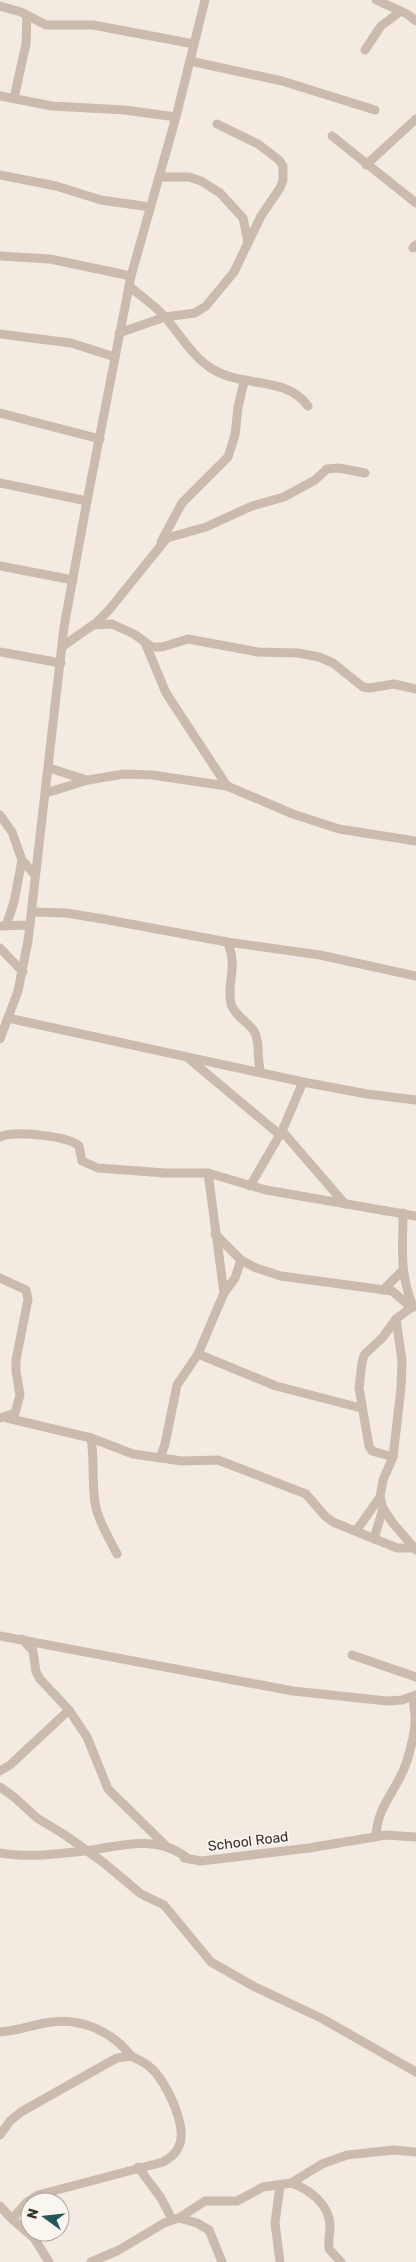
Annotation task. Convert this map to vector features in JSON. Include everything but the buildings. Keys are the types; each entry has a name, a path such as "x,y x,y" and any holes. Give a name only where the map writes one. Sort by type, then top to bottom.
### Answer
{"street":[{"path":"0,1039 2,1028 8,1018 23,972 72,580 119,333 129,286 176,117 204,0"},
{"path":"376,0 401,11 416,21"},
{"path":"0,6 27,15 46,25 93,25 194,44"},
{"path":"364,50 381,26 401,11"},
{"path":"14,98 26,44 27,15"},
{"path":"190,60 282,81 376,110"},
{"path":"0,96 52,106 125,110 176,117"},
{"path":"366,165 416,118"},
{"path":"119,333 165,318 195,313 206,306 234,272 249,245 261,216 280,188 283,180 283,166 269,151 218,124"},
{"path":"332,136 416,203"},
{"path":"0,176 66,188 101,200 150,207"},
{"path":"159,177 189,177 201,181 220,193 243,218 249,245"},
{"path":"0,256 50,259 107,269 132,276"},
{"path":"129,286 165,318 203,362 214,370 244,382 286,388 301,397 308,406"},
{"path":"0,334 71,343 115,357"},
{"path":"63,646 93,625 119,598 160,544 182,503 228,457 235,435 238,407 244,382"},
{"path":"0,412 100,439"},
{"path":"160,544 176,534 206,527 252,506 284,497 314,480 327,469 339,468 365,473"},
{"path":"0,483 87,501"},
{"path":"0,566 72,580"},
{"path":"93,625 112,624 134,634 146,645 166,693 227,786"},
{"path":"146,645 162,648 188,639 258,652 298,653 333,662 363,687 370,688 394,684 416,689"},
{"path":"0,652 61,663"},
{"path":"50,768 88,780"},
{"path":"46,793 88,780 137,773 227,786 293,814 340,829 416,841"},
{"path":"0,815 12,832 22,860 34,875"},
{"path":"22,860 14,902 3,926 30,925"},
{"path":"32,912 66,913 103,918 227,942 320,956 416,976"},
{"path":"227,942 233,966 231,1002 236,1014 255,1032 258,1065 261,1073"},
{"path":"0,948 23,972"},
{"path":"8,1018 304,1082 367,1094 416,1100"},
{"path":"188,1058 281,1133 345,1204"},
{"path":"250,1186 281,1133 304,1082"},
{"path":"0,1137 18,1133 71,1141 79,1146 82,1161 98,1168 165,1173 208,1173 231,1178 250,1186 416,1216"},
{"path":"208,1173 224,1293"},
{"path":"403,1213 402,1271 414,1308"},
{"path":"215,1234 241,1260 256,1268 281,1276 383,1290 397,1294 414,1308"},
{"path":"160,1458 165,1444 177,1384 198,1354 224,1293 235,1278 241,1260"},
{"path":"383,1290 402,1271"},
{"path":"0,1278 26,1290 28,1299 16,1360 19,1402 15,1413 3,1418"},
{"path":"392,1457 376,1453 370,1449 361,1408 360,1374 364,1355 383,1337 396,1320 414,1308"},
{"path":"356,1531 380,1497 383,1480 392,1457 401,1388 402,1361 396,1320"},
{"path":"198,1354 276,1386 361,1408"},
{"path":"3,1418 90,1438 133,1454 182,1461 218,1460 306,1494 325,1516 333,1522 396,1548 415,1549"},
{"path":"90,1438 94,1454 96,1507 101,1522 117,1554"},
{"path":"380,1497 383,1508 415,1549"},
{"path":"374,1539 383,1508"},
{"path":"0,1636 293,1691 387,1701 402,1700 415,1695"},
{"path":"22,1639 33,1650 36,1672 40,1679 69,1710 87,1737 108,1789 167,1848"},
{"path":"352,1654 416,1677"},
{"path":"376,1836 378,1815 396,1787 407,1760 415,1724 415,1714 412,1707 415,1695"},
{"path":"0,1771 10,1765 69,1710"},
{"path":"0,1788 37,1818 88,1850 141,1894 164,1905 211,1962 254,1986 321,2018 416,2072"},
{"name":"School Road","path":"0,1854 29,1855 145,1843 175,1850 186,1857 184,1858 201,1861 310,1848 376,1836 416,1837"},
{"path":"0,2032 47,2022 66,2021 86,2025 118,2039 131,2056 152,2068 166,2088 177,2113 181,2131 180,2145 172,2157 163,2162 138,2167 38,2195 27,2202 12,2219"},
{"path":"0,2134 10,2121 21,2112 117,2058 131,2056"},
{"path":"91,2262 118,2250 205,2201 237,2201 263,2187 291,2183 322,2164 347,2155 394,2150 416,2152"},
{"path":"138,2167 175,2219 205,2226 209,2230 222,2262"},
{"path":"291,2183 309,2192 322,2205 328,2216 330,2226 329,2249 341,2262"},
{"path":"280,2186 275,2223 280,2262"},
{"path":"0,2206 34,2238 49,2262"}]}
